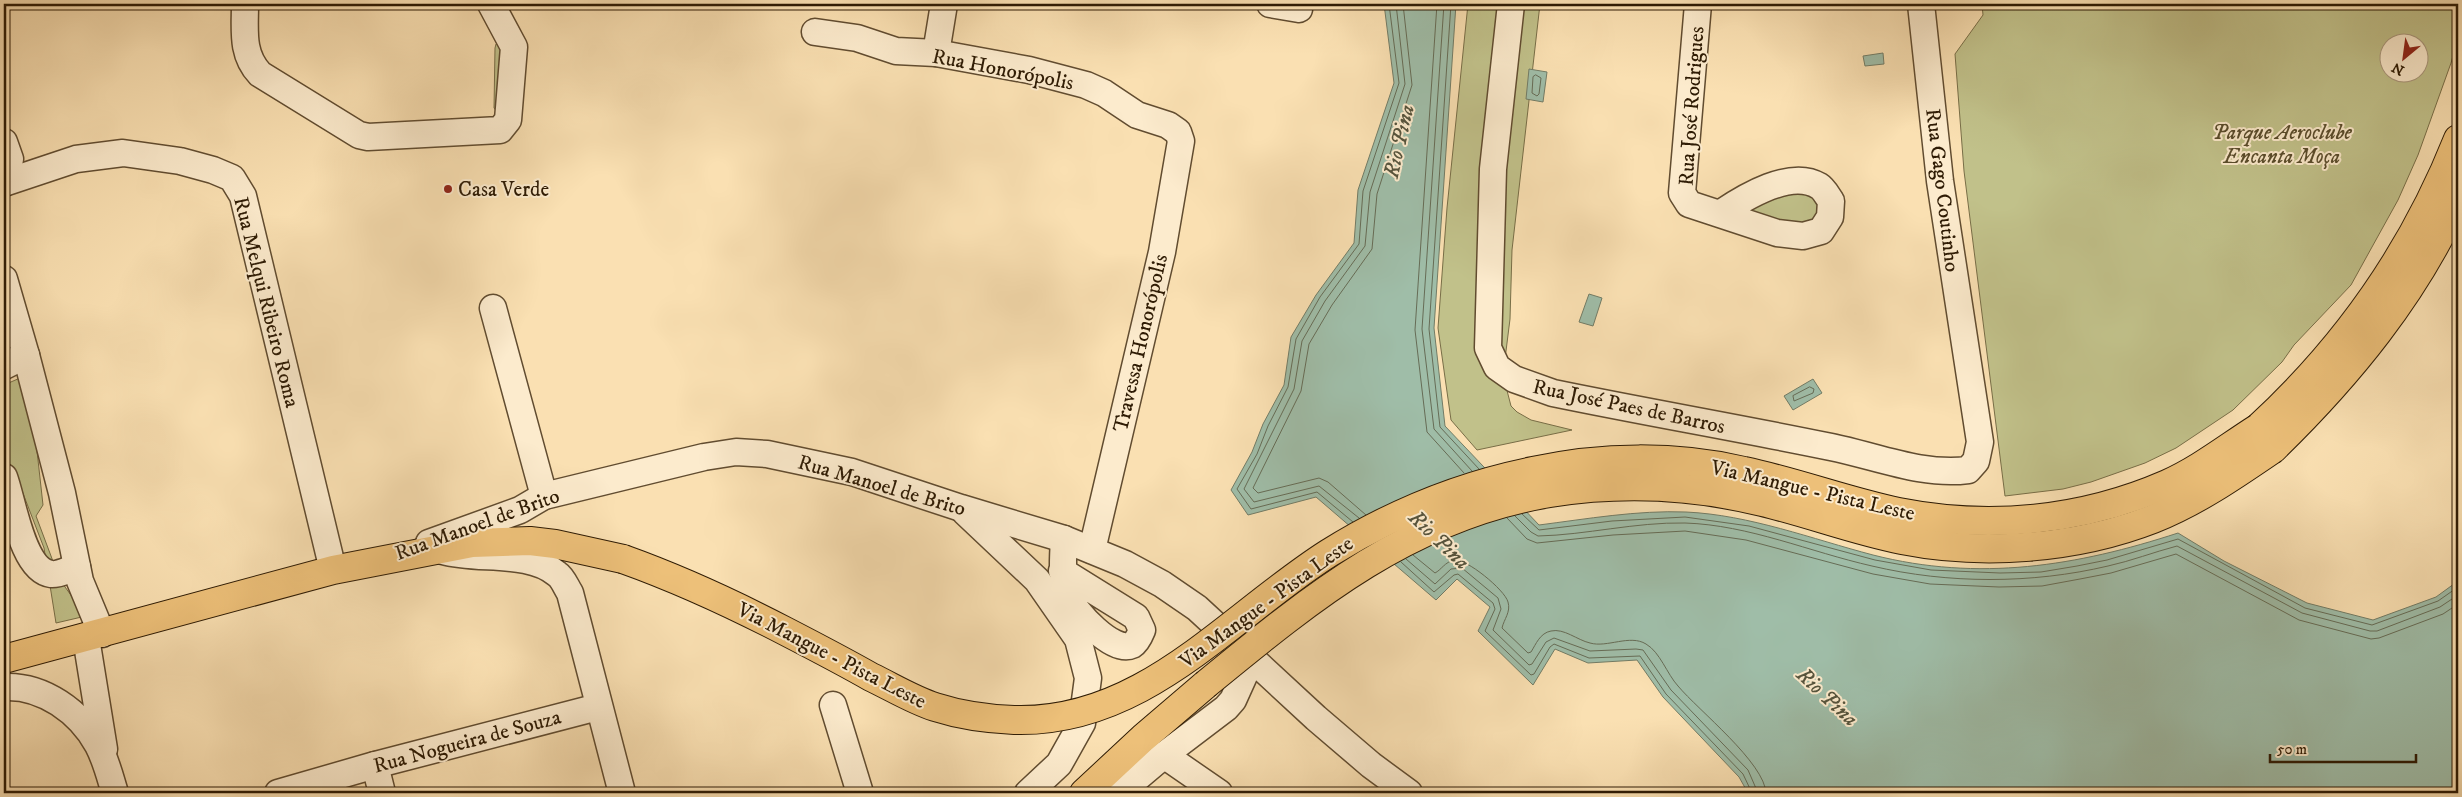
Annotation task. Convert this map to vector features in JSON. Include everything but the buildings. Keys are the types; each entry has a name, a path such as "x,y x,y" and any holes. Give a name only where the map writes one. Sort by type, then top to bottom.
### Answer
{"main road":[{"name":"Via Mangue - Pista Leste","path":"555,544 623,558 754,615 892,687 935,707 974,715 1014,720 1044,719 1100,706 1147,685 1185,661 1324,556 1389,518 1443,495 1490,480 1539,469 1587,462 1640,459 1682,462 1740,470 1900,512 1969,520 2019,521 2090,510 2139,495 2265,439 2288,400 2326,360 2357,320 2402,254 2443,177 2458,139"},
{"path":"1084,793 1143,738 1205,685 1291,614 1340,579 1431,527 1489,507 1550,493 1628,486 1691,489 1760,501 1900,540 1942,546 1999,548 2057,544 2154,519 2232,477 2265,439 2320,403 2381,330 2416,278 2458,199"},
{"name":"Rua Manoel de Brito","path":"4,659 333,570 384,558 472,543 530,541 555,544"}],"street":[{"path":"245,4 246,53 250,64 260,74 359,135 385,137 500,130 508,120 514,47 492,4"},
{"path":"936,53 944,4"},
{"path":"1270,4 1300,9"},
{"name":"Rua José Paes de Barros","path":"1511,4 1493,169 1488,348 1497,366 1514,380 1553,393 1834,448 1906,466 1950,472 1968,470 1976,461 1980,442 1969,376"},
{"name":"Rua José Rodrigues","path":"1698,4 1682,193 1689,204 1705,211 1721,213"},
{"name":"Rua Gago Coutinho","path":"1921,4 1940,181 1969,376"},
{"name":"Rua Honorópolis","path":"815,32 857,38 896,51 936,53 1030,70 1086,85 1104,93 1137,115 1168,125 1180,135"},
{"name":"Travessa Honorópolis","path":"1092,550 1162,252 1180,135"},
{"name":"Rua Melqui Ribeiro Roma","path":"4,142 10,159 4,184"},
{"name":"Rua Melqui Ribeiro Roma","path":"4,184 76,160 124,152 180,161 214,170 232,178 243,196 333,570"},
{"path":"4,279 15,360 62,493 80,581 94,636 106,762 115,793"},
{"path":"493,308 544,496"},
{"name":"Rua Manoel de Brito","path":"384,558 520,510 544,496 704,457 736,452 767,454 852,472 1064,539 1125,564 1162,584 1197,608 1337,736 1409,793"},
{"path":"4,477 24,543 33,562 42,571 53,574 77,567"},
{"path":"961,508 1037,580 1078,640 1088,678 1082,723 1059,764 1028,793"},
{"path":"1062,571 1064,539"},
{"path":"438,549 460,555 523,560 543,564 559,575 570,593 598,707 622,793"},
{"path":"1118,793 1164,754 1226,708 1233,700 1252,658"},
{"path":"4,687 32,691 63,705 89,730 106,762"},
{"path":"834,705 860,793"},
{"name":"Rua Nogueira de Souza","path":"278,793 375,765 598,707"},
{"path":"1164,754 1219,793"},
{"path":"375,765 382,793"}],"green space":[{"path":"1468,4 1540,4 1512,250 1510,319 1503,375 1511,406 1517,412 1531,420 1572,430 1477,450 1451,420 1438,328 1447,208"},
{"name":"Parque Aeroclube Encanta Moça","path":"1982,4 2458,4 2458,39 2451,63 2418,155 2398,200 2351,285 2294,345 2282,362 2233,410 2176,448 2145,463 2091,482 2063,489 2005,496 1964,171 1955,54 1983,15"},
{"path":"501,43 499,114 494,108 495,48 496,44"},
{"path":"1793,186 1823,193 1814,229 1730,210"},
{"path":"20,378 35,433 43,505 36,516 60,580 86,616 56,623 44,548 19,483 4,463 4,385"}],"water":[{"name":"Rio Pina","path":"1384,4 1456,4 1434,328 1445,426 1539,525 1649,512 1710,514 1757,523 1873,555 1912,563 1951,568 1989,569 2065,562 2140,545 2178,533 2224,561 2307,603 2373,620 2436,597 2458,581 2458,793 1748,793 1739,777 1663,697 1637,660 1588,663 1555,649 1533,685 1478,631 1490,607 1457,579 1436,600 1316,497 1248,515 1231,490 1252,452 1263,424 1284,385 1291,337 1316,295 1354,243 1358,190 1394,83"},
{"path":"1883,53 1884,64 1865,66 1863,56"},
{"path":"1529,69 1547,72 1543,102 1526,99"},
{"path":"1589,294 1602,298 1593,326 1579,322"},
{"path":"1813,379 1822,393 1793,410 1784,396"}],"place":[{"name":"Casa Verde","path":"448,189"}]}
